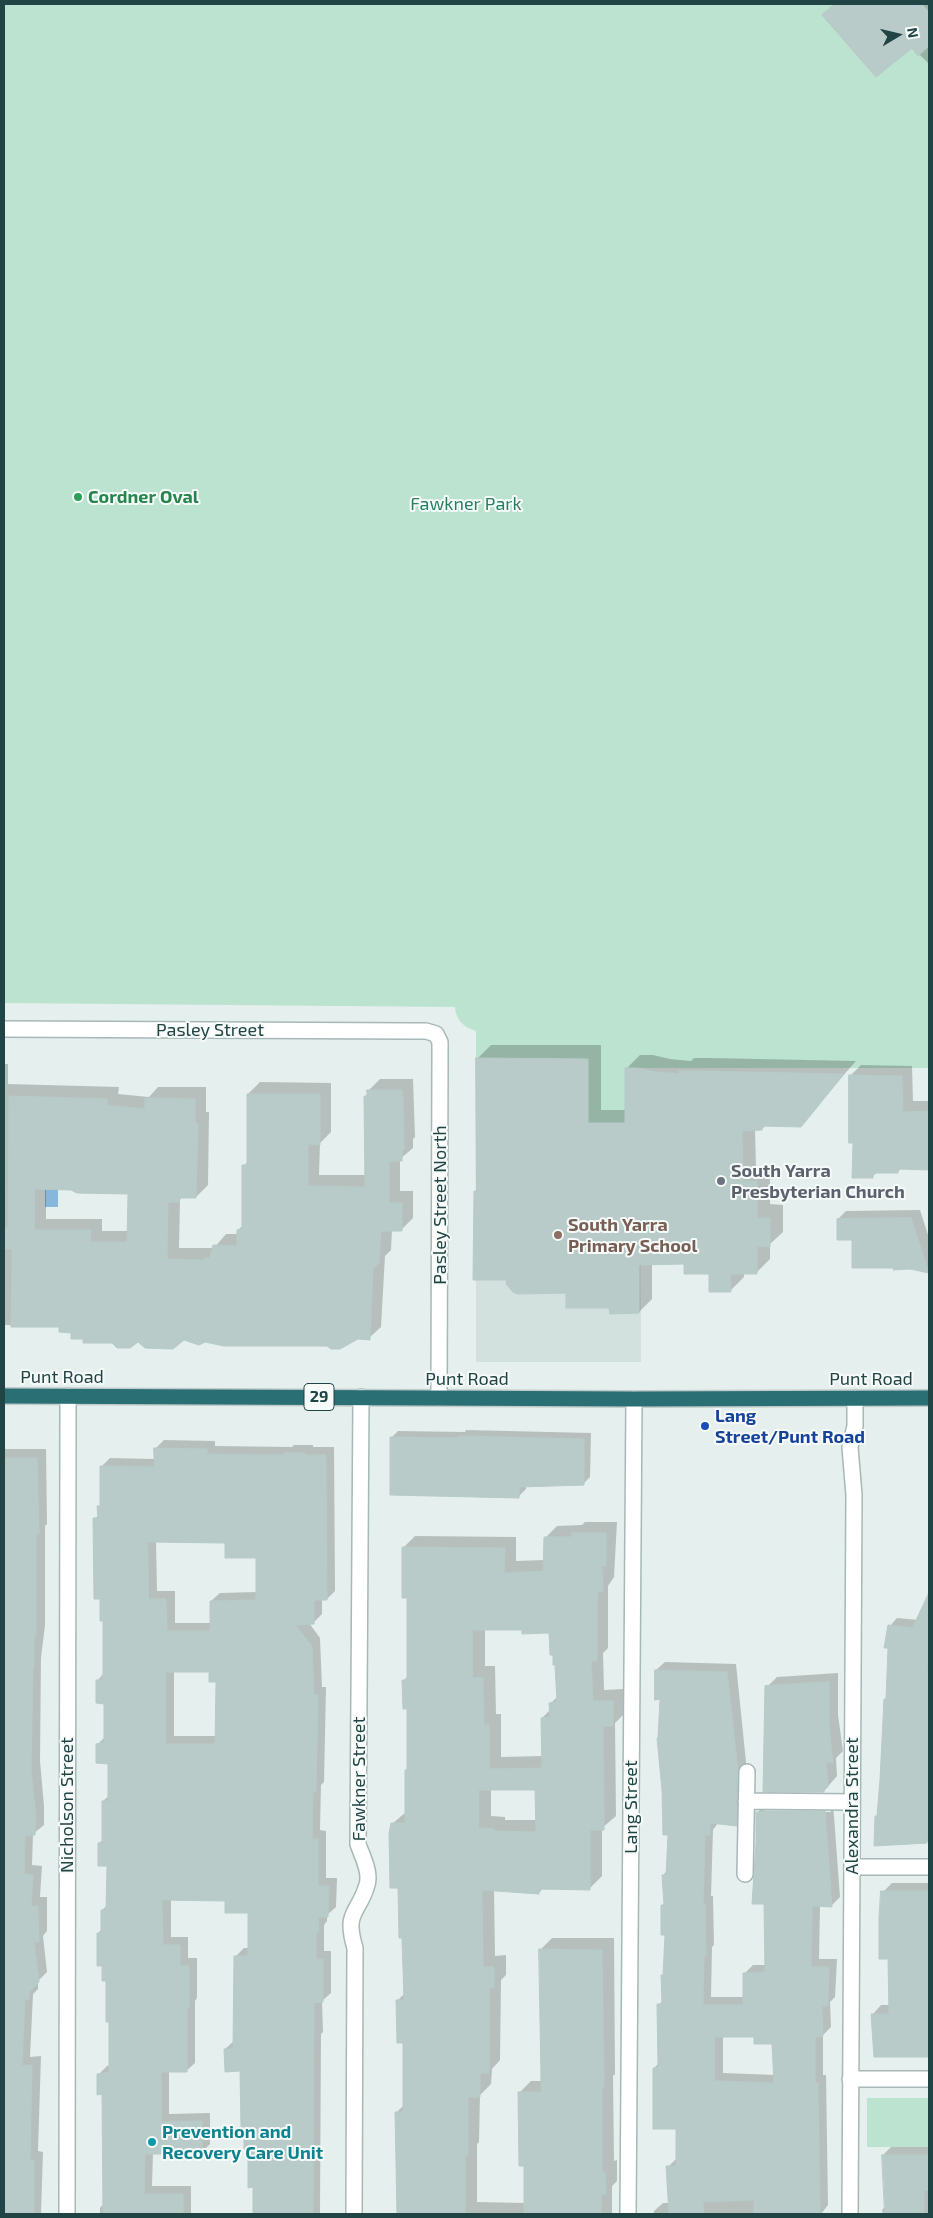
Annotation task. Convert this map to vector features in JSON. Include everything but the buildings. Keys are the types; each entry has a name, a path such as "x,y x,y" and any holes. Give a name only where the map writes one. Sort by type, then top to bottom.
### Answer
{"highway":[{"name":"Punt Road","path":"4,1396 634,1399 929,1398"}],"street":[{"name":"Pasley Street","path":"4,1029 416,1031"},
{"name":"Pasley Street North","path":"416,1031 432,1032 436,1034 440,1042 439,1398"},
{"name":"Nicholson Street","path":"67,2214 68,1396"},
{"name":"Fawkner Street","path":"354,2214 355,1948 351,1934 351,1917 368,1884 368,1870 358,1844 361,1398"},
{"name":"Alexandra Street","path":"850,2214 854,1495 850,1448 855,1426 855,1398"},
{"name":"Lang Street","path":"628,2214 634,1399"},
{"path":"745,1874 747,1772"},
{"path":"746,1801 852,1802"},
{"path":"852,1867 929,1867"},
{"path":"850,2079 929,2079"}],"shaded area":[{"name":"South Yarra Primary School","path":"476,1058 588,1059 588,1068 640,1068 641,1362 476,1362"}],"green space":[{"name":"Fawkner Park","path":"4,4 929,4 929,1068 625,1068 625,1101 640,1127 587,1123 588,1059 476,1058 476,1031 461,1022 455,1007 4,1003"},
{"path":"867,2098 929,2098 929,2147 867,2147"}],"water":[{"path":"45,1171 58,1171 58,1207 45,1207"}],"place":[{"name":"Cordner Oval","path":"78,497"},
{"name":"South Yarra Presbyterian Church","path":"721,1181"},
{"name":"South Yarra Primary School","path":"558,1235"},
{"name":"Lang Street/Punt Road","path":"705,1426"},
{"name":"Prevention and Recovery Care Unit","path":"152,2142"}]}
